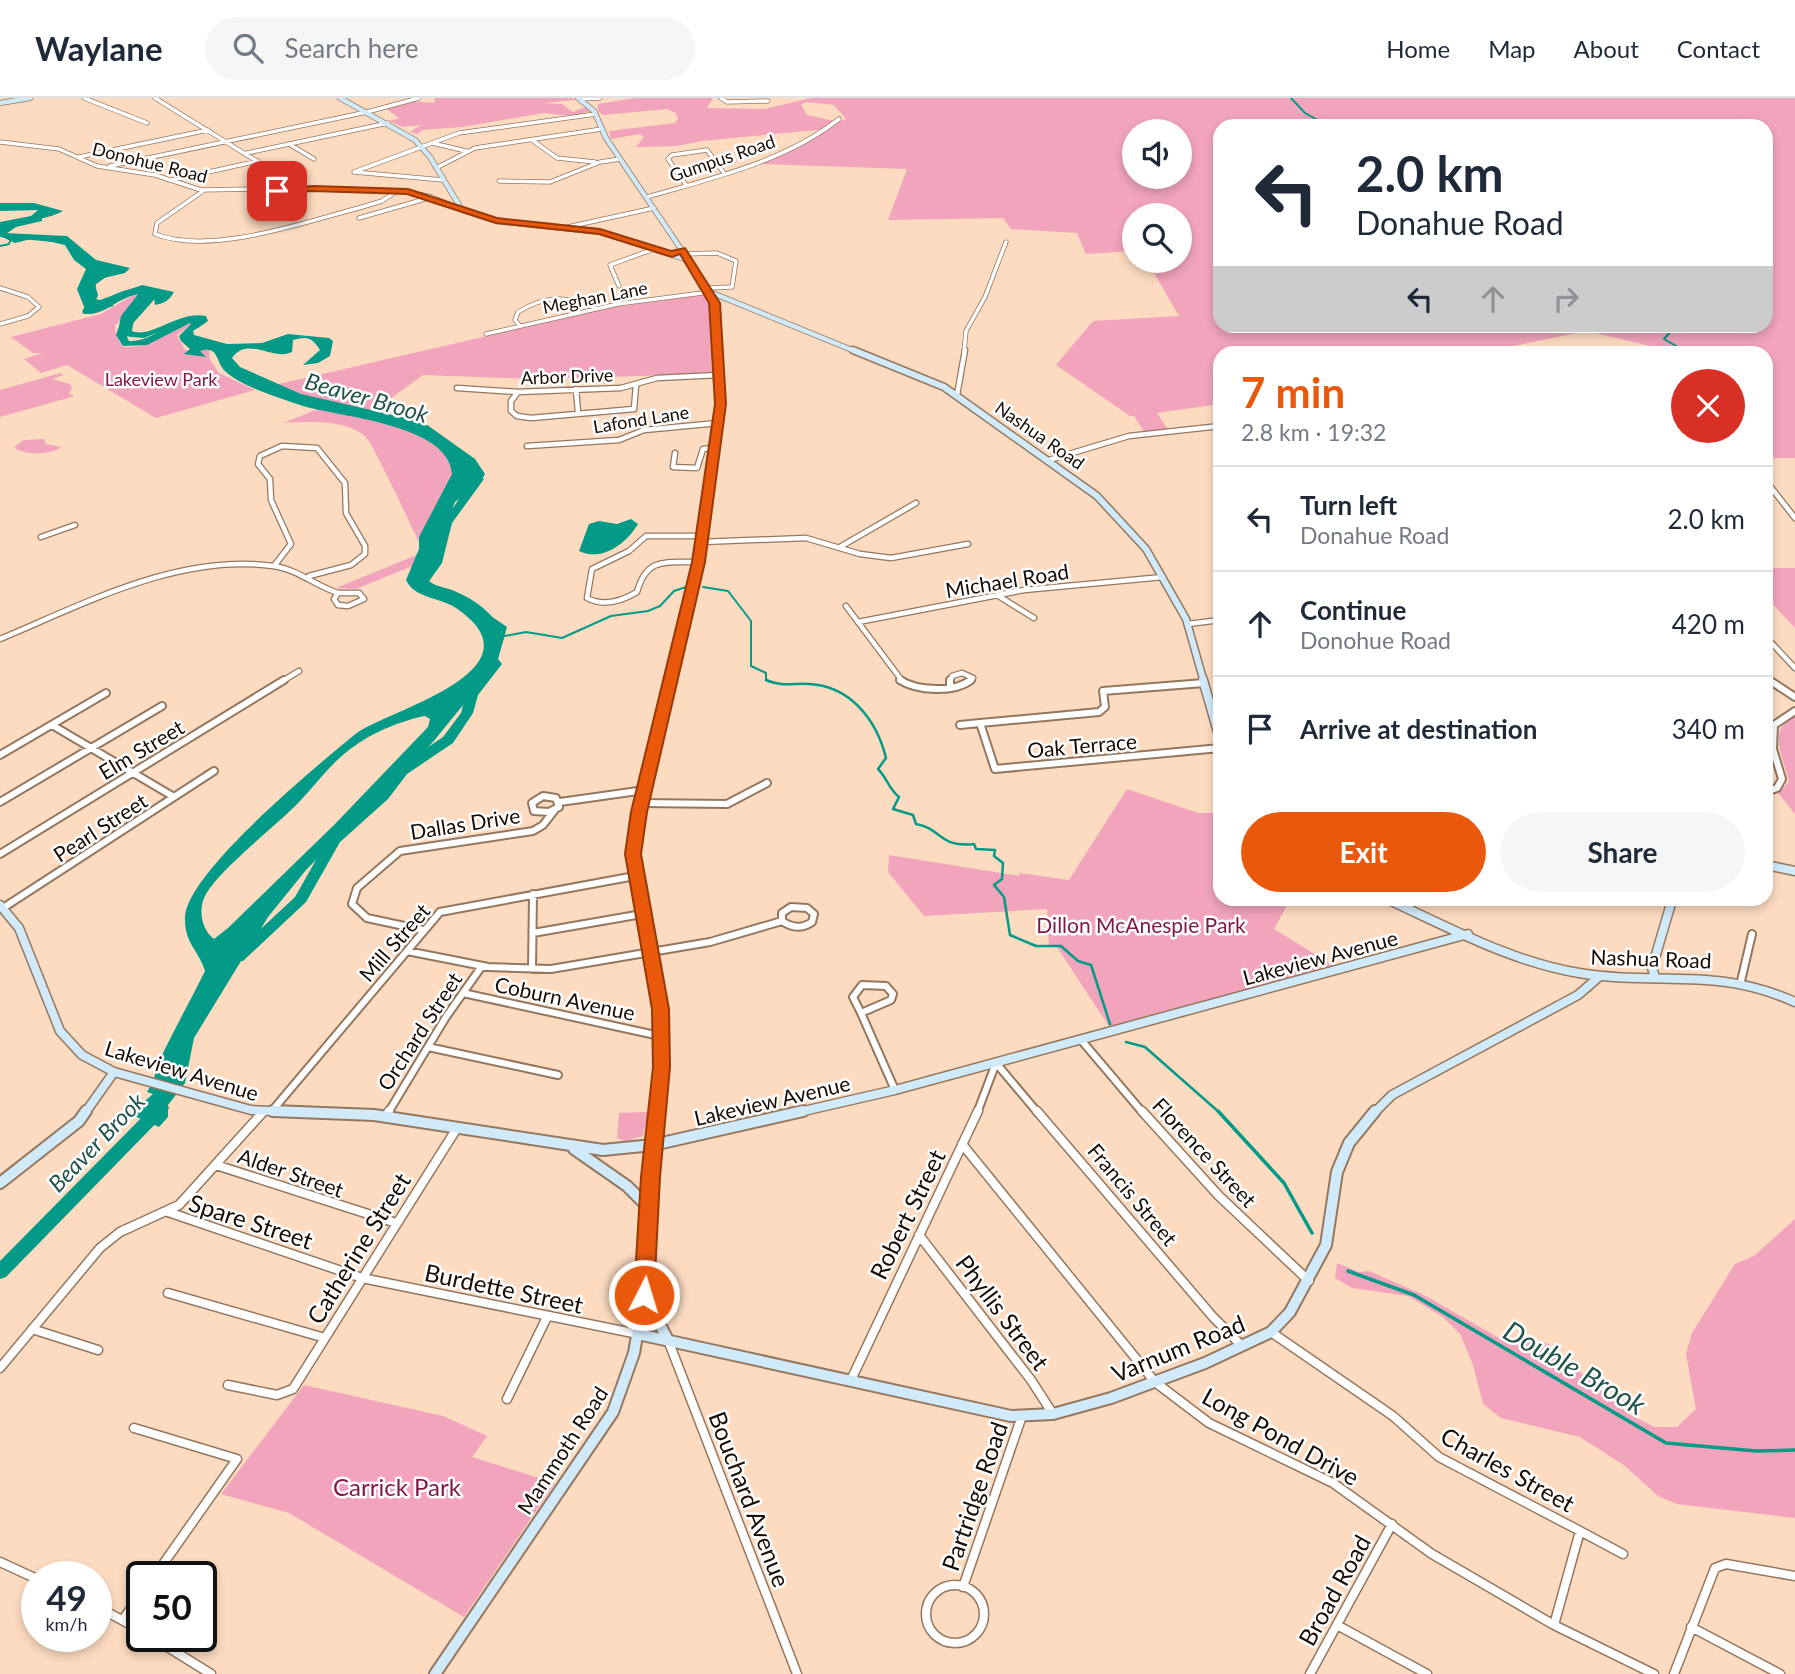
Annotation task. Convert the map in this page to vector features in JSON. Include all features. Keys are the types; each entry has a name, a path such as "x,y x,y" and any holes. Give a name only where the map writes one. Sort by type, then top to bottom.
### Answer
{"main road":[{"path":"0,103 30,98"},
{"path":"340,98 388,123 421,147 462,209 496,221 600,232 689,260"},
{"name":"Mammoth Road","path":"435,1674 613,1412 626,1383 644,1295 653,1145 662,1067 660,1009 635,876 634,833 698,562 718,423 719,375 715,303 709,290 602,130 596,114 579,99"},
{"path":"672,254 683,252"},
{"name":"Nashua Road","path":"709,290 908,370 957,396 1049,460 1113,511 1146,549 1188,624 1213,714"},
{"path":"1773,866 1795,871"},
{"name":"Lakeview Avenue","path":"2,906 19,928 60,1031 81,1054 114,1072 184,1093 267,1113 386,1116 572,1147 612,1150 653,1145 895,1090 1468,934"},
{"name":"Nashua Road","path":"1404,906 1537,963 1600,976 1703,975 1741,981 1795,1002"},
{"path":"1655,977 1652,968 1670,906"},
{"name":"Varnum Road","path":"638,1334 667,1338 1022,1416 1053,1414 1155,1382 1243,1347 1271,1332 1290,1312 1326,1245 1337,1172 1349,1143 1392,1095 1591,988 1600,976"},
{"path":"0,1184 79,1121 114,1072"},
{"path":"572,1147 627,1186 649,1208"},
{"path":"644,1295 667,1338"}],"street":[{"path":"84,98 147,123"},
{"path":"155,98 276,173"},
{"path":"104,167 367,112 419,98"},
{"path":"579,99 600,98"},
{"path":"721,98 727,102 768,101"},
{"path":"742,98 754,98"},
{"path":"443,180 354,172 464,132 596,114"},
{"name":"Gumpus Road","path":"647,197 758,164 778,152 797,146 839,119"},
{"path":"247,153 388,123"},
{"path":"78,158 208,130"},
{"path":"436,168 466,151 602,130"},
{"path":"530,139 564,161 600,162 621,159"},
{"name":"Donohue Road","path":"0,142 56,148 104,167 172,180 203,191 397,191 432,197 462,209"},
{"path":"432,143 466,151"},
{"path":"289,144 314,159"},
{"path":"686,185 667,159 671,155 707,150 724,173"},
{"path":"172,180 258,161"},
{"path":"499,181 532,184 555,181 600,162"},
{"path":"203,191 156,224 155,234 173,242 256,235 382,201 397,191"},
{"path":"359,218 432,197"},
{"path":"563,228 654,208"},
{"path":"957,396 963,371 966,331 985,296 1006,242"},
{"path":"619,286 609,268 610,265 654,249"},
{"name":"Meghan Lane","path":"486,334 596,309 732,287 736,261 717,253 683,252"},
{"path":"0,288 28,297 39,307 28,316 0,324"},
{"path":"520,326 515,320 518,312 558,296 569,297 596,309"},
{"name":"Arbor Drive","path":"457,388 518,392 576,390 636,385 657,378 719,375"},
{"path":"518,392 510,401 511,411 517,416 634,409 636,385"},
{"path":"576,390 578,412"},
{"name":"Lafond Lane","path":"527,446 619,440 644,429 718,423"},
{"path":"1049,460 1129,436 1213,427"},
{"path":"274,566 291,544 271,500 270,479 258,464 260,456 282,446 317,448 340,473 345,483 346,513 365,546 365,554 351,565 308,577"},
{"path":"675,453 673,467 697,468 703,449 714,448"},
{"path":"1773,491 1795,518"},
{"path":"840,547 916,503"},
{"path":"41,537 75,525"},
{"path":"698,562 665,563 650,568 642,574 636,592 620,600 600,603 587,597 592,569 629,551 646,536 701,539 806,538 860,554 891,558 968,544"},
{"path":"0,639 152,579 225,567 274,566 308,577 338,593 356,591 364,599 348,606 338,605 334,599 338,593"},
{"name":"Michael Road","path":"858,622 996,595 1163,577"},
{"path":"996,595 1034,618"},
{"path":"846,606 902,682 918,687 950,686"},
{"path":"1188,624 1213,621"},
{"path":"1773,644 1795,668"},
{"name":"Elm Street","path":"0,854 299,671"},
{"name":"Oak Terrace","path":"960,725 1098,712 1105,707 1103,691 1204,682"},
{"path":"1773,683 1795,697"},
{"path":"0,755 106,693"},
{"path":"0,802 162,706"},
{"path":"1773,790 1781,782 1773,749 1774,724 1795,711"},
{"name":"Oak Terrace","path":"980,723 995,769 1213,749"},
{"path":"52,724 174,797"},
{"name":"Pearl Street","path":"2,906 214,771"},
{"path":"641,803 727,804 767,783"},
{"name":"Dallas Drive","path":"559,802 645,790"},
{"name":"Dallas Drive","path":"554,811 538,812 531,804 543,796 554,797 559,802"},
{"name":"Dallas Drive","path":"423,930 363,917 352,904 353,895 400,851 533,831 542,825 559,802"},
{"name":"Mill Street","path":"168,1212 179,1205 267,1113 440,912 450,908 635,876"},
{"path":"532,969 533,894"},
{"path":"407,951 482,966 558,968 714,941 782,922 803,927 812,922 814,914 807,908 794,906 782,913 782,922"},
{"path":"533,933 642,914"},
{"path":"1741,981 1752,934"},
{"name":"Orchard Street","path":"386,1116 482,966"},
{"path":"861,1013 891,1000 893,993 886,986 862,985 853,997 895,1090"},
{"name":"Coburn Avenue","path":"463,993 660,1036"},
{"name":"Florence Street","path":"1082,1041 1248,1226 1309,1281"},
{"path":"428,1047 558,1075"},
{"name":"Robert Street","path":"851,1380 981,1105 996,1063"},
{"name":"Francis Street","path":"996,1063 1213,1317 1243,1347"},
{"name":"Catherine Street","path":"228,1385 277,1395 293,1389 457,1128"},
{"name":"Long Pond Drive","path":"962,1144 1155,1382 1209,1423 1333,1483 1432,1554 1554,1625 1654,1674"},
{"name":"Alder Street","path":"216,1165 396,1223"},
{"path":"0,1368 106,1242 128,1227 168,1212"},
{"name":"Spare Street","path":"168,1212 362,1278"},
{"name":"Phyllis Street","path":"919,1235 1031,1380 1053,1414"},
{"name":"Burdette Street","path":"362,1278 638,1334"},
{"path":"168,1293 325,1338"},
{"path":"507,1399 547,1317"},
{"path":"32,1329 98,1350"},
{"name":"Charles Street","path":"1271,1332 1393,1416 1439,1457 1580,1531 1554,1625"},
{"name":"Bouchard Avenue","path":"667,1338 797,1674"},
{"name":"Partridge Road","path":"963,1587 1022,1416"},
{"path":"134,1428 237,1459 165,1561"},
{"name":"Broad Road","path":"1310,1674 1392,1524"},
{"path":"1580,1531 1623,1554"},
{"path":"0,1562 21,1572"},
{"path":"1674,1674 1715,1568 1726,1564 1795,1576"},
{"name":"Partridge Road","path":"963,1587 983,1602 987,1613 984,1625 977,1634 966,1640 946,1640 930,1630 925,1620 925,1608 929,1598 939,1590 963,1587"},
{"path":"112,1613 124,1618 126,1615"},
{"path":"1337,1625 1427,1674"},
{"path":"1691,1627 1780,1674"},
{"path":"176,1652 211,1674"}],"green space":[{"path":"435,98 573,98 575,100 544,103 562,104 573,112 586,107 591,111 572,116 544,113 462,127 422,130 418,134 410,132 421,125 403,127 389,121 399,118 385,108 408,101 434,103"},
{"path":"635,98 713,98 707,108 765,109 811,98 1795,98 1795,458 1773,458 1773,346 1650,346 1595,333 1773,333 1773,119 1213,119 1213,333 1577,333 1513,346 1213,346 1213,405 1157,413 1168,430 1145,433 1134,416 1130,416 1056,365 1093,321 1179,316 1154,273 1192,273 1192,203 1122,203 1122,252 1086,254 1077,233 1011,229 1003,218 888,220 907,169 759,164 822,130 702,141 677,146 636,147 644,137 640,134 611,139 609,131 675,123 678,119 676,113 667,109 603,115 598,111 598,104","holes":["806,102 834,105 846,119 839,122 807,115 801,105"]},
{"name":"Lakeview Park","path":"140,291 147,291 115,326 116,335 123,347 147,344 179,326 195,322 177,335 185,350 210,350 209,358 219,373 255,390 156,418 67,365 41,373 24,359 43,353 33,353 11,337 101,314"},
{"path":"703,295 708,303 712,374 532,379 423,375 365,417 266,387 608,308"},
{"path":"61,373 63,375 52,379 70,384 72,389 69,394 75,396 0,417 0,390"},
{"path":"321,408 412,430 445,447 470,476 443,511 432,558 356,589 336,588 424,552 385,471 364,435 335,424 283,423"},
{"path":"44,439 46,444 61,447 50,452 36,453 23,452 14,447 24,440"},
{"path":"1773,568 1795,568 1795,628 1773,604"},
{"path":"1795,716 1795,814 1778,793 1789,782 1779,736 1781,728"},
{"name":"Dillon McAnespie Park","path":"1127,789 1198,813 1213,813 1213,906 1287,906 1274,929 1334,966 1110,1028 1057,947 1049,947 1047,909 924,916 888,872 889,855 1019,876 1019,873 1069,880"},
{"path":"648,1112 643,1136 625,1141 617,1138 619,1113"},
{"path":"1795,1219 1795,1518 1677,1504 1658,1496 1625,1466 1580,1437 1501,1418 1483,1404 1473,1365 1460,1334 1443,1317 1408,1296 1352,1288 1335,1278 1337,1263 1359,1272 1369,1271 1426,1296 1504,1341 1547,1343 1630,1415 1655,1427 1677,1427 1696,1409 1686,1354 1692,1333 1735,1264 1754,1256"},
{"name":"Carrick Park","path":"304,1385 443,1416 487,1436 472,1457 555,1483 464,1617 289,1513 221,1494"}],"water":[{"path":"0,203 34,203 63,211 11,225 4,228 5,233 67,236 96,260 130,268 125,273 95,280 96,289 89,298 100,300 142,285 174,292 168,300 161,303 155,305 154,297 144,303 136,315 132,331 148,331 196,315 206,316 208,321 193,331 194,335 227,344 262,343 288,334 329,338 333,341 330,356 318,363 303,365 320,350 312,340 306,338 293,340 292,352 286,354 250,348 238,352 232,358 240,367 301,394 423,422 475,459 485,474 478,486 455,502 425,577 433,584 458,592 475,602 496,621 504,638 494,667 433,742 306,870 268,917 194,1038 185,1083 168,1105 168,1117 159,1127 130,1114 153,1094 147,1092 162,1056 205,971 185,926 191,897 231,847 315,768 358,732 428,699 453,684 474,668 483,650 479,630 456,608 415,591 406,580 419,549 419,537 452,474 446,457 433,444 390,425 303,406 262,392 232,377 211,350 200,351 206,357 184,354 190,349 179,336 191,324 190,319 144,338 122,336 118,331 121,316 139,293 123,294 111,300 109,303 114,306 85,309 77,289 86,269 74,260 65,245 35,238 15,243 0,236 0,222 31,216 38,210 0,211","holes":["425,716 430,719 428,727 335,824 228,928 214,939 210,936 203,922 203,901 208,890 231,864 290,811 348,751 371,736 398,724"]},
{"path":"631,519 638,524 627,538 613,549 596,554 579,551 589,524 599,521 617,524"}],"waterway":[{"path":"1291,98 1305,113 1316,119"},
{"name":"Beaver Brook","path":"39,219 13,225 0,234 6,237 61,241"},
{"path":"0,246 9,244 11,239"},
{"name":"Beaver Brook","path":"94,265 106,274 90,284 94,295 87,312 101,310 111,300 126,294 143,290 157,292 123,329 121,335 126,344 152,340 189,320 201,322 198,325"},
{"path":"1669,333 1664,339 1676,346"},
{"name":"Beaver Brook","path":"427,591 421,584 436,563 447,523 479,479"},
{"name":"Double Brook","path":"500,637 526,632 562,638 611,616 648,611 660,606 674,591 686,587"},
{"name":"Double Brook","path":"703,587 728,591 751,621 751,666 766,673 766,680"},
{"name":"Beaver Brook","path":"238,958 301,899 334,840 383,796 402,771 448,740 467,713 472,694 496,664 492,659 501,627 485,615"},
{"name":"Double Brook","path":"766,680 782,684 824,686 837,691 860,708 882,744 886,758 878,769 899,797 893,809 913,815 916,824 931,829 954,843 974,844 976,849 995,850 994,856 1003,863 1002,879 994,885 1004,897 1010,935 1036,946 1061,946 1078,961 1091,965 1110,1024"},
{"name":"Double Brook","path":"766,680 770,682"},
{"name":"Double Brook","path":"1126,1042 1145,1047 1219,1112"},
{"name":"Beaver Brook","path":"0,1272 161,1108"},
{"name":"Double Brook","path":"1219,1112 1284,1183 1312,1233"},
{"name":"Double Brook","path":"1348,1271 1414,1295 1666,1443 1756,1451 1795,1450"}],"route":[{"path":"277,191 313,188 408,192 432,197 474,215 496,221 600,232 672,254 682,250 715,303 720,404 698,562 689,611 634,833 635,877 660,1009 662,1067 650,1177 644,1295"}]}
